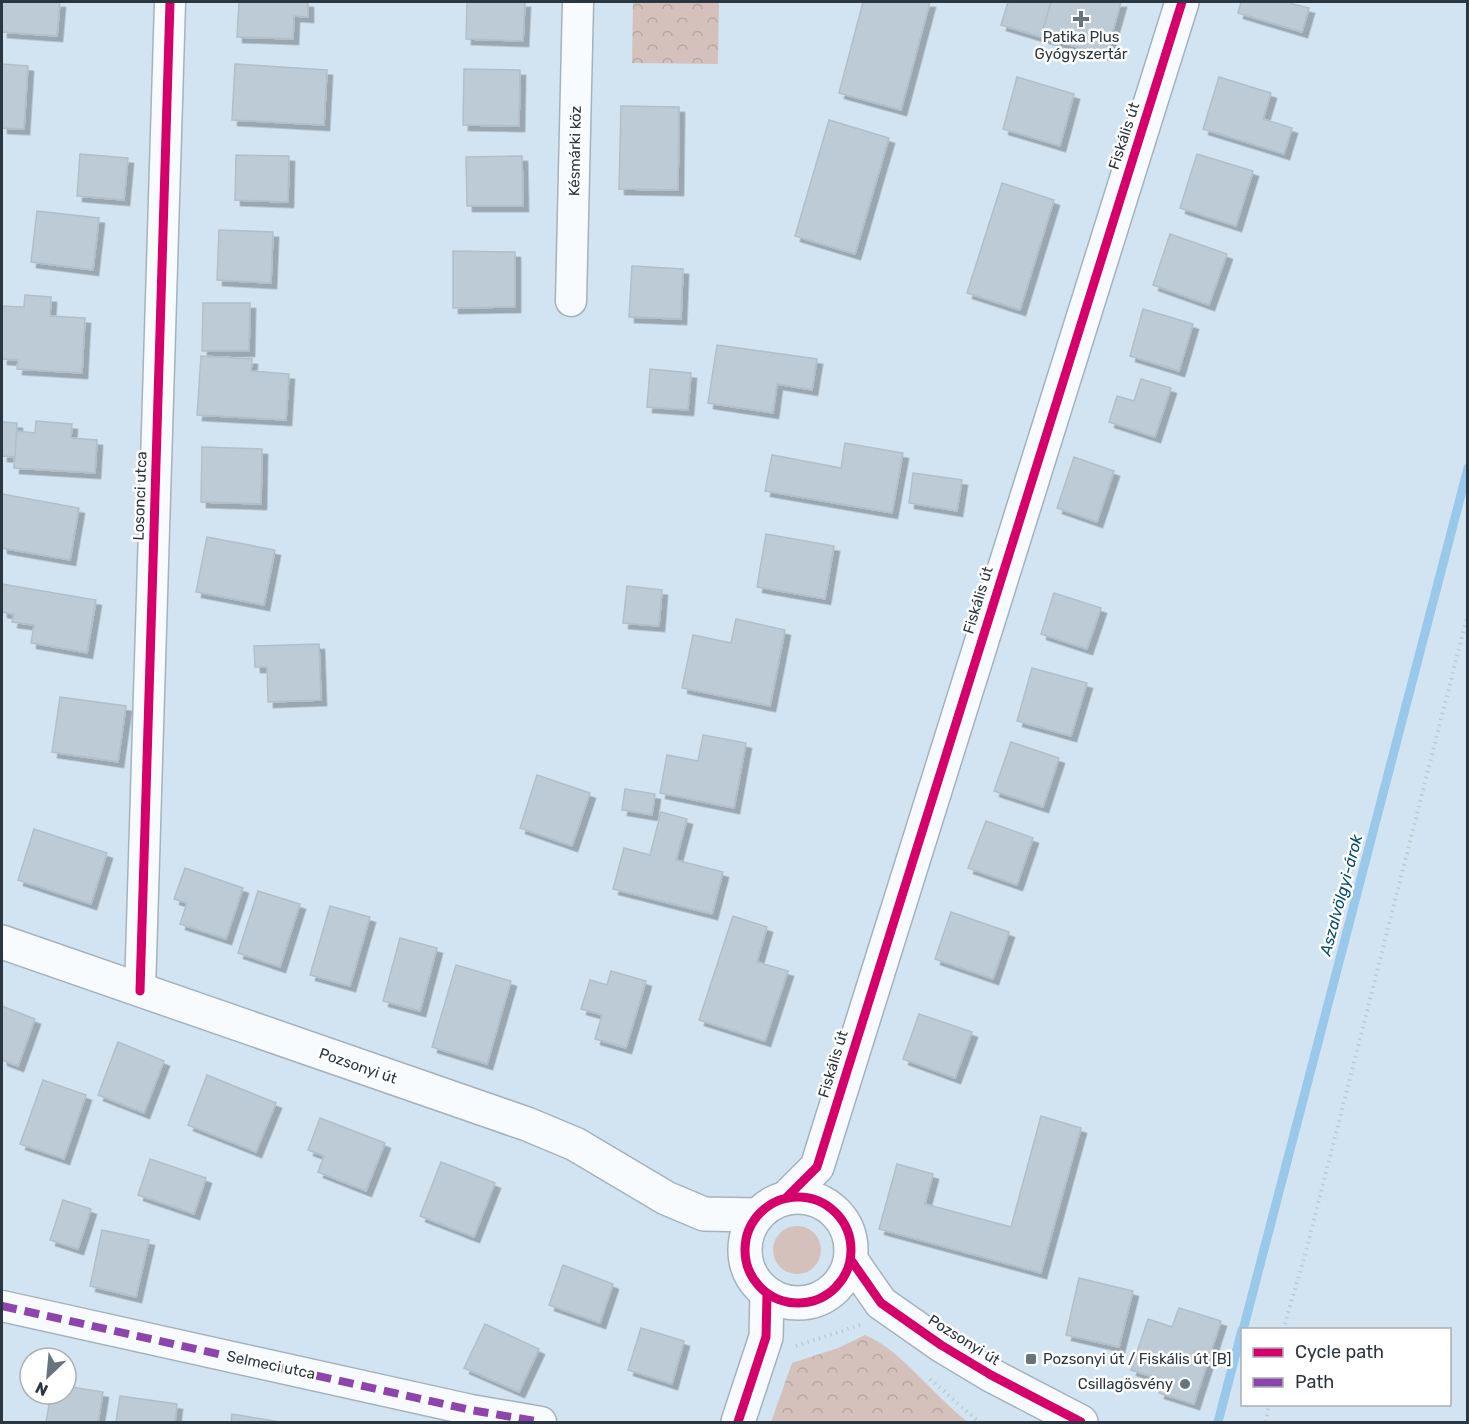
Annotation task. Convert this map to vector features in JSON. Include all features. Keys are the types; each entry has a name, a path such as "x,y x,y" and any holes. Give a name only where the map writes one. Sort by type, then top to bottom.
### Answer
{"street":[{"name":"Losonci utca","path":"140,991 170,2"},
{"name":"Késmárki köz","path":"571,301 578,2"},
{"name":"Fiskális út","path":"787,1197 817,1167 1182,2"},
{"name":"Pozsonyi út","path":"2,942 527,1124 575,1144 666,1198 705,1214 757,1215"},
{"path":"817,1167 830,1207 848,1230 852,1245 851,1260 844,1279 831,1293 816,1301 799,1304 782,1302 766,1294 754,1281 746,1263 746,1238 757,1215 771,1204 787,1197 810,1198 830,1207"},
{"name":"Pozsonyi út","path":"705,1214 746,1263"},
{"name":"Pozsonyi út","path":"851,1260 873,1313"},
{"name":"Pozsonyi út","path":"831,1293 941,1345 991,1375 1081,1422"},
{"path":"766,1294 777,1344"},
{"path":"738,1422 799,1304"},
{"name":"Selmeci utca","path":"2,1306 471,1410 541,1422"}],"path":[{"path":"1283,1328 1305,1255 1467,613"},
{"path":"777,1344 793,1347 873,1313"},
{"path":"925,1374 979,1422"},
{"path":"1266,1422 1269,1406"}],"green space":[{"path":"633,2 719,2 718,64 632,63"},
{"path":"797,1226 814,1233 821,1250 814,1267 797,1274 780,1267 773,1250 780,1233"},
{"path":"865,1335 892,1352 968,1422 771,1422 792,1363 838,1348"}],"building":[{"path":"2,2 60,2 57,36 2,32"},
{"path":"239,2 308,2 308,17 294,16 293,39 237,37"},
{"path":"467,2 525,2 523,41 466,39"},
{"path":"863,2 930,2 901,110 839,93"},
{"path":"1008,2 1051,2 1041,37 1001,25"},
{"name":"Patika Plus Gyógyszertár","path":"1051,2 1121,2 1106,55 1041,37"},
{"path":"1241,2 1293,2 1292,4 1309,8 1302,32 1238,13"},
{"path":"2,64 28,66 24,129 2,128"},
{"path":"235,64 327,70 324,125 232,120"},
{"path":"464,69 520,70 519,126 463,125"},
{"path":"1017,77 1074,94 1060,146 1003,129"},
{"path":"1219,77 1271,93 1263,119 1292,128 1284,154 1203,129"},
{"path":"621,106 679,107 678,190 619,189"},
{"path":"829,120 889,138 855,254 795,236"},
{"path":"80,154 128,158 124,200 77,196"},
{"path":"1197,154 1253,171 1236,226 1180,208"},
{"path":"236,155 289,156 288,202 235,200"},
{"path":"522,156 523,206 467,206 466,157"},
{"path":"1002,183 1054,200 1020,310 967,293"},
{"path":"37,211 99,218 93,270 31,262"},
{"path":"219,230 273,232 271,283 217,280"},
{"path":"1170,234 1227,254 1209,305 1153,285"},
{"path":"453,251 515,252 515,307 453,308"},
{"path":"632,266 683,269 681,319 629,317"},
{"path":"25,295 51,297 50,316 85,318 82,373 17,369 18,360 2,359 2,306 24,307"},
{"path":"203,303 250,303 249,351 202,351"},
{"path":"1143,309 1193,324 1179,371 1130,356"},
{"path":"717,345 817,359 812,390 777,384 773,413 708,403"},
{"path":"201,356 252,359 251,371 289,374 286,420 197,415"},
{"path":"650,369 691,373 688,410 647,407"},
{"path":"1141,379 1171,388 1155,437 1109,422 1117,396 1134,401"},
{"path":"36,421 72,424 71,438 97,440 95,473 14,468 16,431 35,433"},
{"path":"2,422 17,423 15,457 2,456"},
{"path":"845,443 903,453 892,513 765,491 772,455 841,468"},
{"path":"202,447 262,449 261,504 201,502"},
{"path":"1074,457 1114,471 1097,522 1057,508"},
{"path":"913,473 962,480 957,511 909,503"},
{"path":"2,494 79,508 70,560 2,548"},
{"path":"766,534 834,546 825,599 757,587"},
{"path":"207,537 275,550 264,605 196,592"},
{"path":"2,584 96,600 87,653 31,643 34,625 12,622 14,614 2,612"},
{"path":"627,586 662,590 659,626 623,623"},
{"path":"1054,593 1101,608 1087,649 1041,634"},
{"path":"736,619 785,630 770,706 682,688 693,635 731,643"},
{"path":"319,644 321,700 268,702 267,667 255,667 254,646"},
{"path":"1032,668 1087,683 1071,736 1017,721"},
{"path":"60,697 126,706 118,762 52,752"},
{"path":"703,735 746,743 734,808 660,793 667,755 698,761"},
{"path":"1011,742 1059,758 1043,807 994,791"},
{"path":"537,775 590,793 572,846 520,828"},
{"path":"625,789 655,794 652,815 622,810"},
{"path":"661,812 687,819 676,860 723,872 712,914 613,889 624,848 650,855"},
{"path":"986,821 1033,838 1017,885 968,868"},
{"path":"34,829 107,853 91,904 18,880"},
{"path":"185,868 243,888 226,939 180,924 187,903 174,899"},
{"path":"258,891 300,904 280,967 238,953"},
{"path":"330,906 370,917 350,986 310,975"},
{"path":"951,912 1009,932 993,979 935,959"},
{"path":"733,916 767,927 757,962 788,971 765,1041 699,1020"},
{"path":"400,938 437,948 420,1011 383,1001"},
{"path":"456,965 511,981 487,1064 432,1047"},
{"path":"611,971 646,981 626,1048 595,1039 602,1015 581,1009 590,980 607,985"},
{"path":"2,1006 35,1019 18,1066 2,1060"},
{"path":"919,1014 972,1032 955,1078 903,1059"},
{"path":"118,1042 164,1061 144,1113 98,1095"},
{"path":"207,1075 276,1103 256,1152 188,1125"},
{"path":"43,1080 86,1095 64,1159 20,1144"},
{"path":"1041,1116 1081,1128 1041,1273 879,1229 897,1164 933,1174 925,1204 1011,1227"},
{"path":"320,1118 385,1143 366,1191 318,1172 324,1156 308,1150"},
{"path":"150,1159 206,1178 194,1214 138,1195"},
{"path":"441,1162 495,1183 474,1237 420,1216"},
{"path":"63,1200 91,1209 78,1249 50,1240"},
{"path":"102,1230 149,1240 136,1297 90,1286"},
{"path":"563,1265 613,1284 600,1323 549,1305"},
{"path":"1079,1278 1133,1291 1119,1347 1066,1335"},
{"path":"1179,1308 1221,1321 1194,1404 1159,1393 1163,1380 1131,1370 1148,1319 1172,1327"},
{"path":"485,1324 539,1349 519,1392 464,1368"},
{"path":"641,1328 684,1341 672,1384 628,1370"},
{"path":"78,1388 103,1392 98,1422 46,1422 49,1406 78,1406"},
{"path":"120,1396 177,1404 175,1422 116,1422"},
{"path":"232,1414 280,1422 231,1422"}],"waterway":[{"name":"Aszalvölgyi-árok","path":"1244,1328 1468,468"},
{"name":"Aszalvölgyi-árok","path":"1218,1422 1241,1334"}],"marked path":[{"path":"2,1306 471,1410 541,1422"}],"cycle path":[{"path":"140,991 170,2"},
{"path":"787,1197 817,1167 1182,2"},
{"path":"798,1197 818,1201 836,1212 847,1230 851,1250 847,1270 836,1288 818,1299 798,1303 778,1299 760,1288 749,1270 745,1250 749,1230 760,1212 778,1201 798,1197"},
{"path":"851,1260 881,1303 941,1345 991,1375 1081,1422"},
{"path":"738,1422 766,1337 767,1294"}],"place":[{"name":"Patika Plus Gyógyszertár","path":"1081,19"},
{"name":"Pozsonyi út / Fiskális út [B]","path":"1031,1359"},
{"name":"Csillagösvény","path":"1185,1384"}]}
